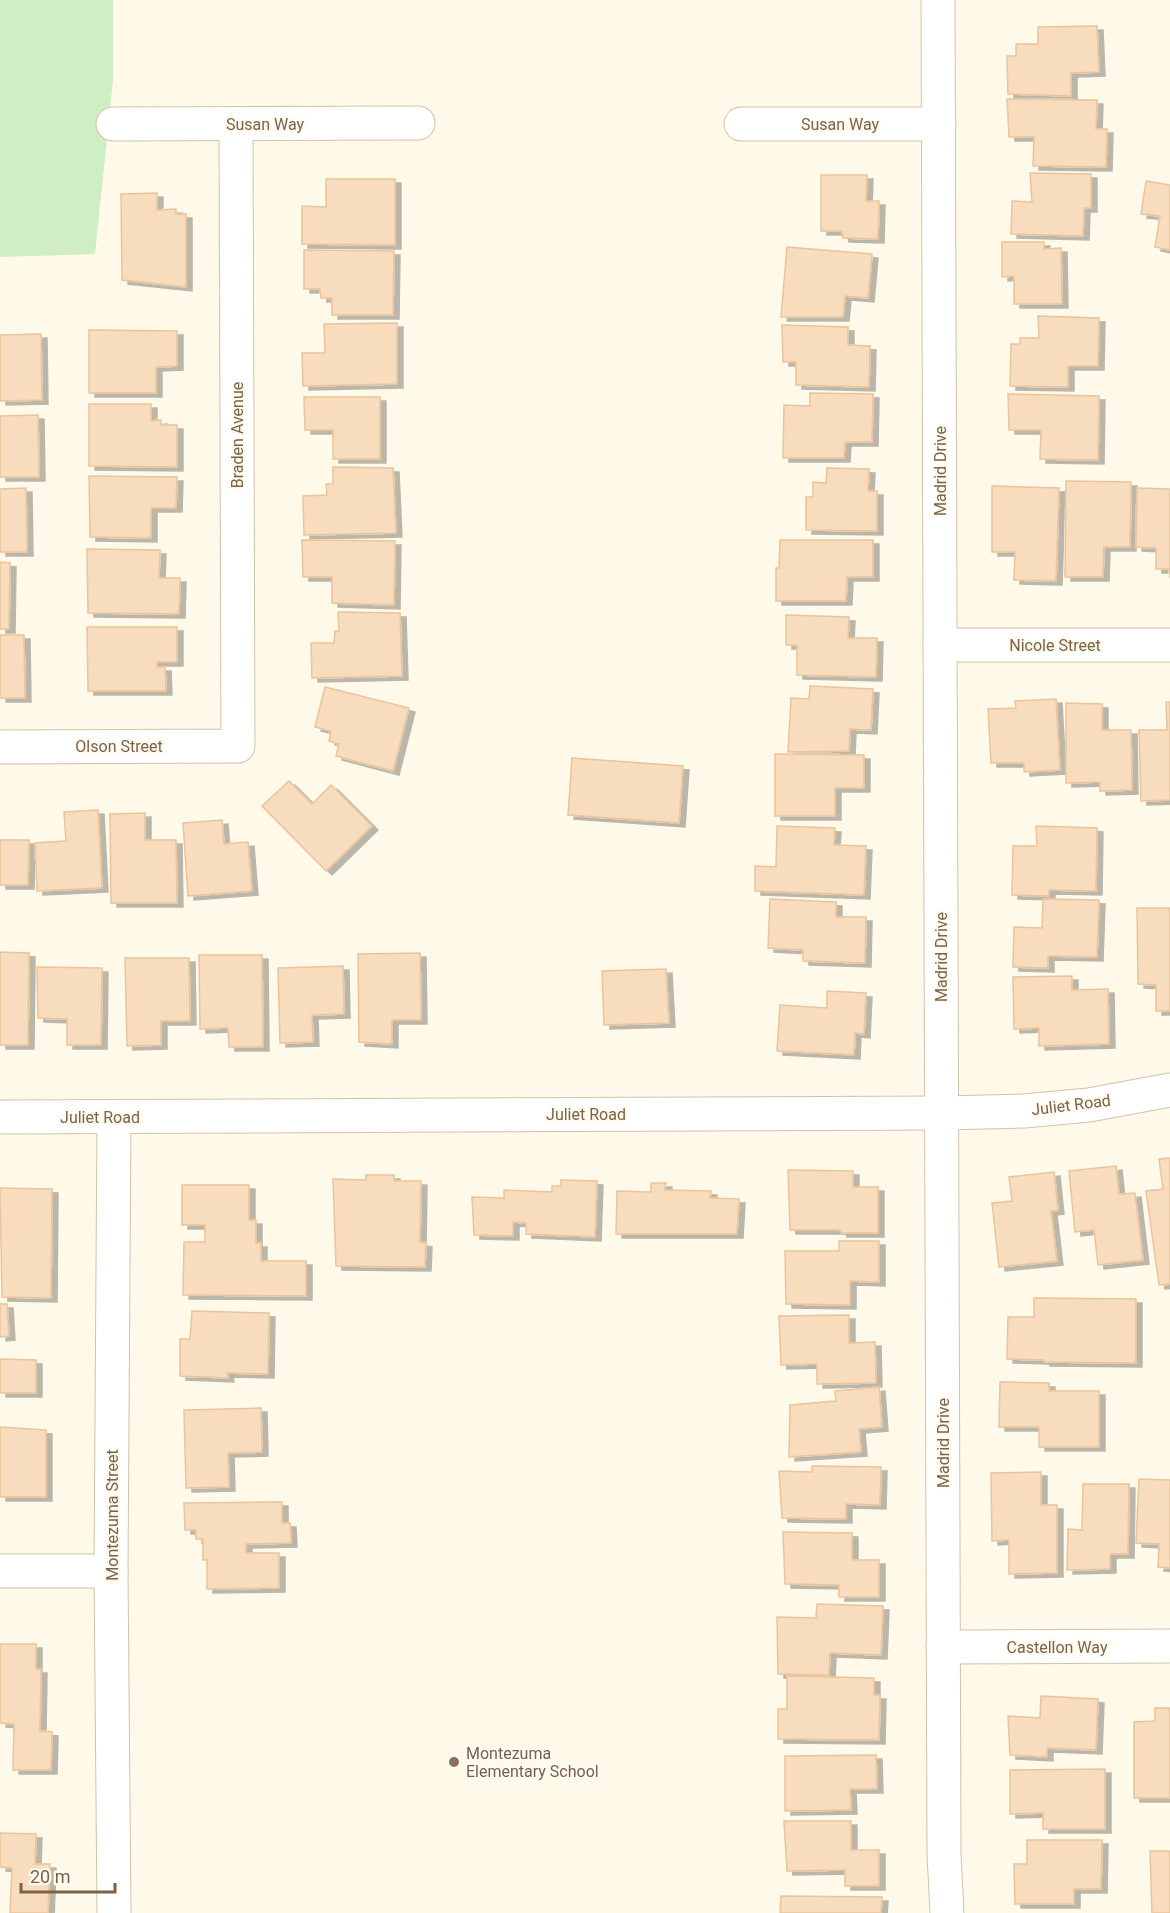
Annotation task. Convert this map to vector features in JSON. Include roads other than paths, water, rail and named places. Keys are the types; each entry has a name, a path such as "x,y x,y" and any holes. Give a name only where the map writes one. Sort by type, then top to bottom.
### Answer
{"street":[{"name":"Madrid Drive","path":"938,0 944,1854 947,1913"},
{"name":"Susan Way","path":"113,124 418,123"},
{"name":"Braden Avenue","path":"236,124 238,746"},
{"name":"Susan Way","path":"741,124 939,124"},
{"name":"Nicole Street","path":"940,645 1170,645"},
{"name":"Olson Street","path":"0,747 238,746"},
{"name":"Juliet Road","path":"0,1117 942,1113 1024,1111 1089,1106 1170,1090"},
{"name":"Montezuma Street","path":"114,1117 111,1571 114,1913"},
{"path":"0,1571 111,1571"},
{"name":"Castellon Way","path":"944,1647 1170,1646"}],"place":[{"name":"Montezuma Elementary School","path":"454,1762"}]}
